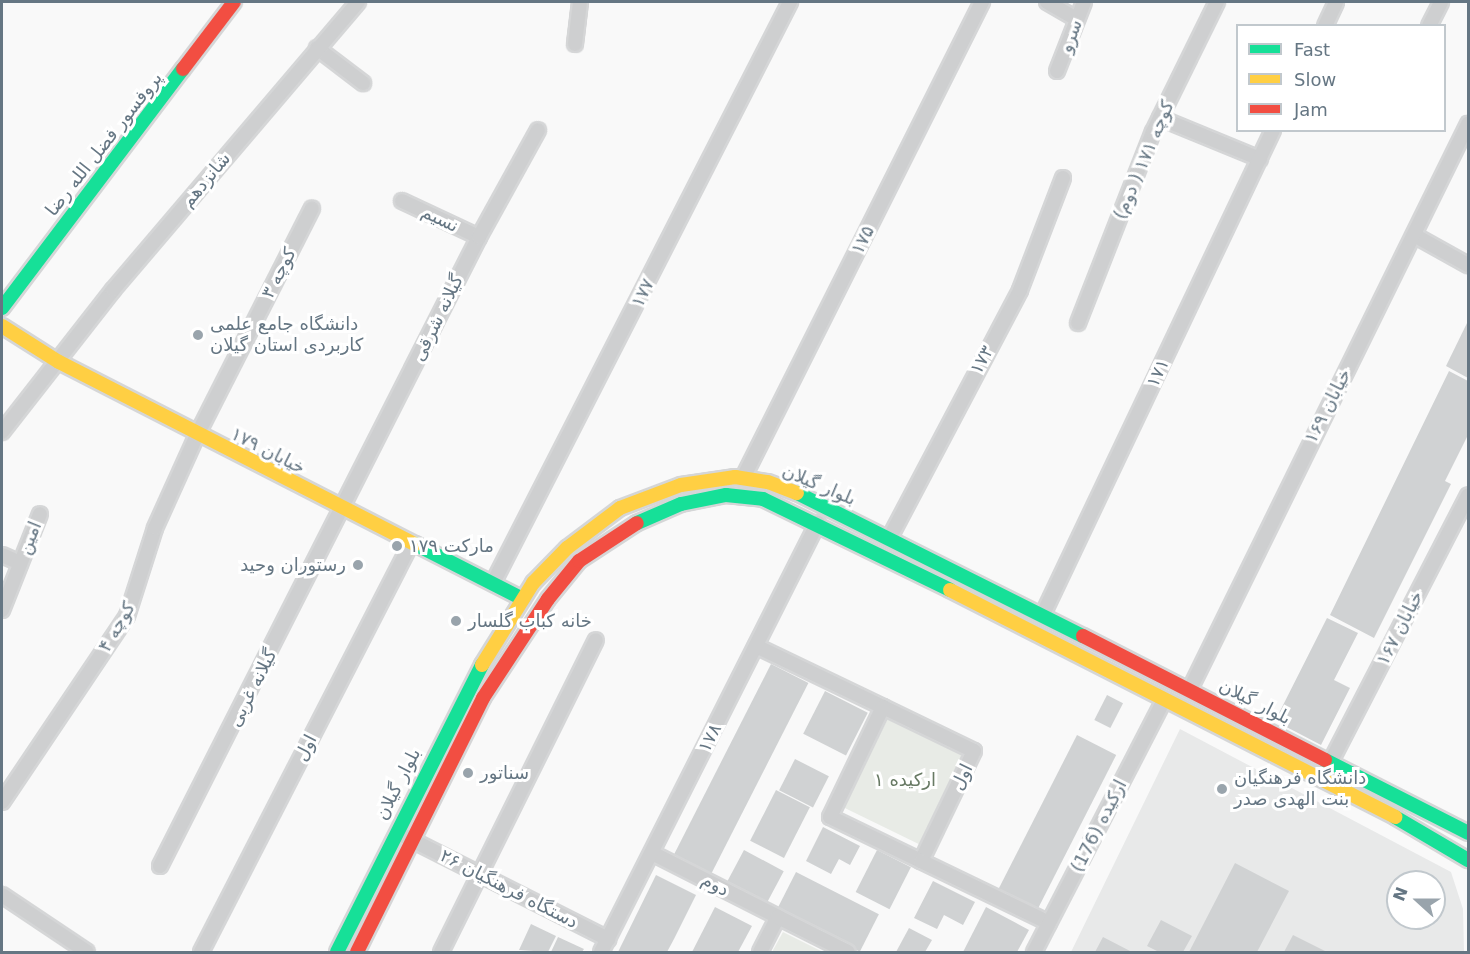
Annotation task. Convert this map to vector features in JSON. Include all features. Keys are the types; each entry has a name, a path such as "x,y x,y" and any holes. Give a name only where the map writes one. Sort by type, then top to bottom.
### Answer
{"main road":[{"name":"پروفسور فضل الله رضا","path":"2,308 234,2"},
{"name":"خیابان ۱۷۹","path":"2,326 59,362 197,435 523,599"},
{"name":"بلوار گیلان","path":"337,952 465,691 523,599 567,548 620,508 681,485 743,478 768,482 827,505 1468,833"},
{"name":"بلوار گیلان","path":"357,952 410,839 483,698 535,616 579,561 630,526 681,504 726,495 763,499 818,523 1429,835 1468,860"}],"street":[{"name":"شانزدهم","path":"2,432 113,290 358,2"},
{"path":"575,44 580,2"},
{"name":"۱۷۷","path":"493,583 790,2"},
{"name":"۱۷۵","path":"743,478 982,2"},
{"path":"1047,2 1077,19"},
{"name":"سرو","path":"1057,71 1084,2"},
{"name":"کوچه ۱۷۱ ( دوم)","path":"1078,322 1160,118 1217,2"},
{"path":"1326,24 1336,2"},
{"path":"1430,24 1441,2"},
{"path":"317,48 363,83"},
{"path":"1160,118 1260,159"},
{"name":"خیابان ۱۶۹","path":"1190,689 1468,124"},
{"name":"گیلانه شرقی","path":"343,510 479,237 538,130"},
{"name":"۱۷۱","path":"1043,614 1273,132"},
{"name":"۱۷۳","path":"890,537 1020,290 1063,178"},
{"name":"نسیم","path":"402,201 479,237"},
{"name":"کوچه ۳","path":"197,435 312,208"},
{"path":"1414,235 1468,265"},
{"name":"کوچه ۴","path":"2,802 127,616 155,528 197,435"},
{"name":"خیابان ۱۶۷","path":"1331,761 1468,495"},
{"name":"گیلانه غربی","path":"160,866 343,510"},
{"name":"امین","path":"2,610 40,514"},
{"name":"۱۷۸","path":"601,952 818,523"},
{"name":"اول","path":"201,952 411,543"},
{"name":"امین","path":"2,555 21,563"},
{"path":"441,952 596,640"},
{"name":"اول","path":"756,646 974,751 921,861"},
{"name":"ارکیده (176)","path":"1034,952 1164,700"},
{"path":"883,707 830,817 1049,923"},
{"name":"۲۶ دستگاه فرهنگیان","path":"394,832 608,939"},
{"name":"دوم","path":"652,853 848,952"},
{"path":"3,899 87,952"},
{"path":"760,952 778,917"}],"shaded area":[{"name":"دانشگاه فرهنگیان بنت الهدی صدر","path":"1180,729 1451,872 1463,909 1464,952 1071,952"}],"green space":[{"name":"ارکیده ۱","path":"889,716 965,753 921,845 844,808"},
{"path":"783,932 823,952 772,952"}],"building":[{"path":"1468,321 1468,378 1446,366"},
{"path":"1449,371 1468,381 1468,435 1445,481 1451,484 1374,638 1330,615"},
{"path":"1327,618 1358,633 1334,680 1350,688 1321,745 1275,721"},
{"path":"771,664 808,683 709,878 672,859"},
{"path":"825,691 868,713 846,756 803,734"},
{"path":"1107,695 1123,703 1110,728 1094,720"},
{"path":"1077,735 1116,755 1037,910 998,890"},
{"path":"795,759 829,776 813,807 779,790"},
{"path":"776,790 810,807 784,858 750,841"},
{"path":"823,827 860,846 850,865 839,859 831,874 806,861"},
{"path":"744,850 784,871 766,905 726,884"},
{"path":"877,850 911,867 890,909 856,892"},
{"path":"1235,863 1289,891 1257,952 1189,952"},
{"path":"796,872 879,914 860,952 777,909"},
{"path":"656,875 696,895 667,952 618,952"},
{"path":"933,881 975,902 963,925 944,915 937,929 914,918"},
{"path":"715,907 752,926 738,952 692,952"},
{"path":"986,907 1029,930 1017,952 963,952"},
{"path":"1161,920 1192,936 1183,952 1159,952 1147,946"},
{"path":"531,924 556,936 548,952 519,950"},
{"path":"909,928 932,940 925,952 896,952"},
{"path":"1293,935 1327,952 1284,952"},
{"path":"558,937 584,949 582,952 551,952"},
{"path":"1103,937 1132,952 1095,952"}],"traffic: fast":[{"path":"2,308 183,69"},
{"path":"797,493 1083,636"},
{"path":"637,523 681,504 726,495 763,499 950,590"},
{"path":"415,544 523,599"},
{"path":"337,952 482,665"},
{"path":"1325,760 1468,833"},
{"path":"1395,817 1468,860"}],"traffic: slow":[{"path":"2,326 59,362 415,544"},
{"path":"482,665 533,583 567,548 620,508 681,485 735,477 768,482 797,493"},
{"path":"950,590 1395,817"}],"traffic: jam":[{"path":"183,69 234,2"},
{"path":"357,952 483,698 548,599 579,561 637,523"},
{"path":"1083,636 1325,760"}],"place":[{"name":"دانشگاه جامع علمی کاربردی استان گیلان","path":"198,335"},
{"name":"۱۷۹ مارکت","path":"397,546"},
{"name":"رستوران وحید","path":"358,565"},
{"name":"خانه کباب گلسار","path":"456,621"},
{"name":"سناتور","path":"468,773"},
{"name":"دانشگاه فرهنگیان بنت الهدی صدر","path":"1222,789"}]}
